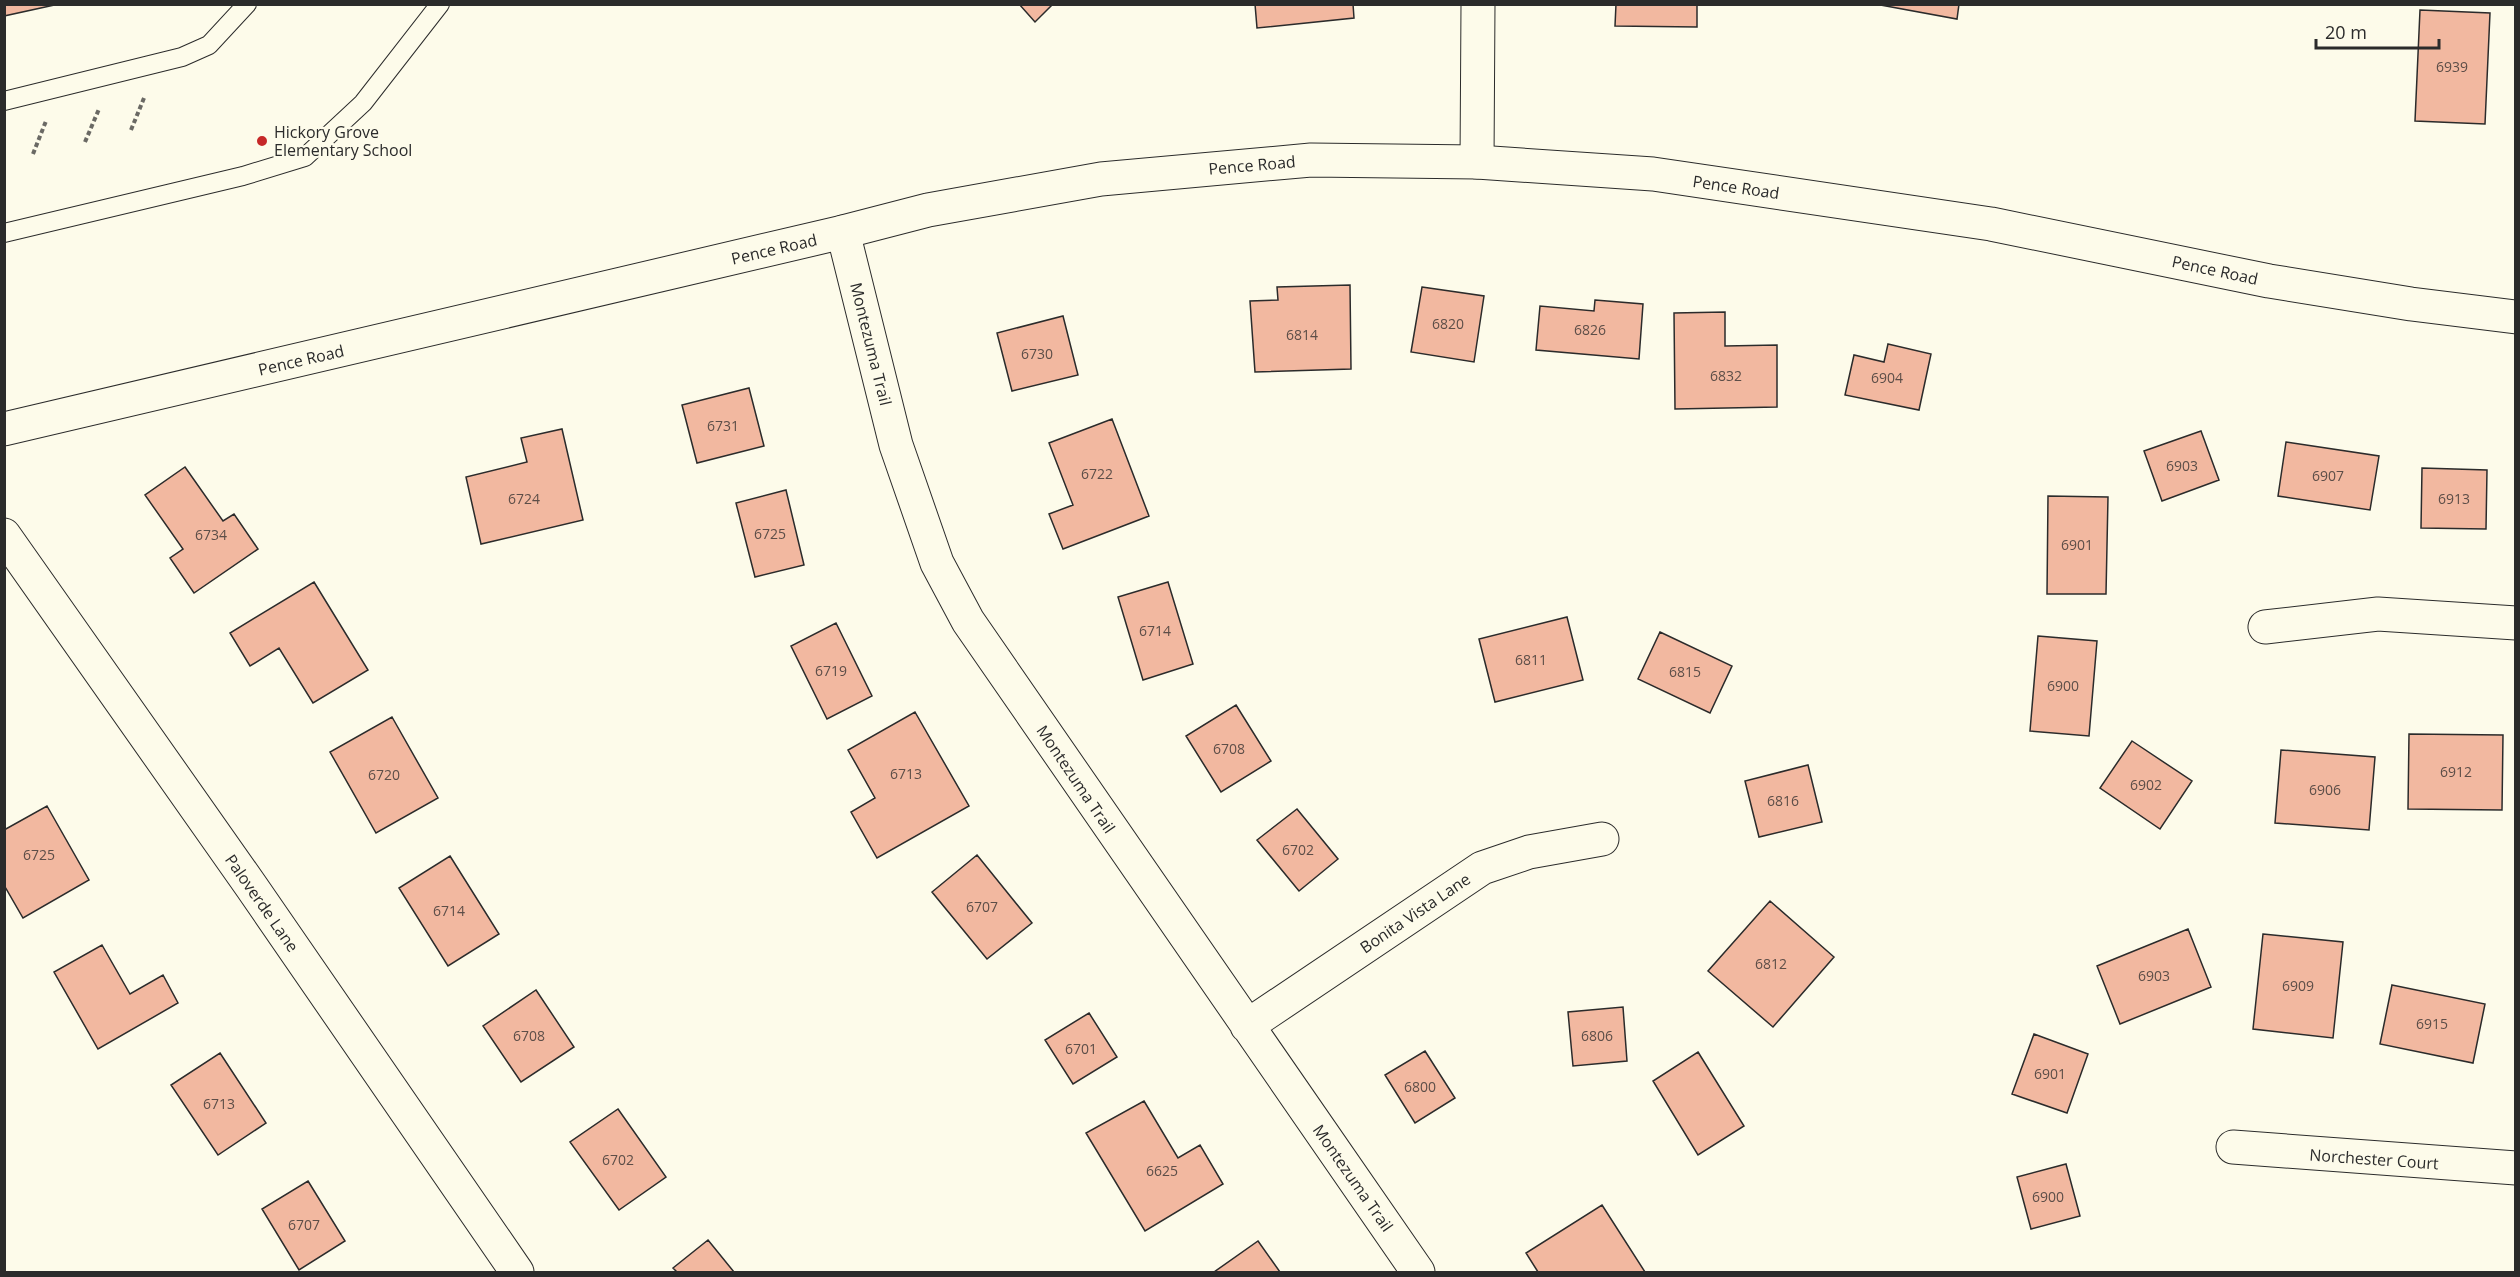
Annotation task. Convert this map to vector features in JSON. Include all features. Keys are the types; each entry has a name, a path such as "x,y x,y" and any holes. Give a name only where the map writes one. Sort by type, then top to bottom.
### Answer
{"street":[{"path":"1477,162 1478,4"},
{"name":"Pence Road","path":"4,429 843,232 928,210 1101,178 1311,160 1477,162 1653,174 1991,224 2269,281 2411,304 2516,317"},
{"name":"Montezuma Trail","path":"843,232 896,445 937,563 968,621 1418,1272"},
{"name":"Paloverde Lane","path":"4,536 251,886 517,1272"},
{"path":"2265,627 2378,614 2516,623"},
{"name":"Bonita Vista Lane","path":"1246,1026 1482,868 1529,852 1602,839"},
{"name":"Norchester Court","path":"2233,1147 2516,1168"}],"lane":[{"path":"4,101 183,57 209,45 247,4"},
{"path":"4,233 243,176 304,157 363,103 440,4"}],"building":[{"path":"4,4 59,4 4,16"},
{"path":"1019,4 1053,4 1035,22"},
{"path":"1255,4 1353,4 1354,18 1257,28"},
{"path":"1616,4 1697,4 1697,27 1615,26"},
{"path":"1875,4 1959,4 1957,19"},
{"path":"2420,10 2490,13 2485,124 2415,121"},
{"path":"1350,285 1351,369 1255,372 1250,301 1278,300 1277,287"},
{"path":"1422,287 1484,296 1474,362 1411,352"},
{"path":"1595,300 1643,304 1639,359 1536,350 1540,306 1594,311"},
{"path":"1725,312 1725,346 1777,345 1777,407 1675,409 1674,313"},
{"path":"1063,316 1078,375 1012,391 997,333"},
{"path":"1888,344 1931,354 1919,410 1845,395 1854,355 1884,362"},
{"path":"749,388 764,446 697,463 682,405"},
{"path":"1112,419 1149,516 1063,549 1049,514 1073,505 1049,443"},
{"path":"562,429 583,520 481,544 466,477 527,462 521,438"},
{"path":"2201,431 2219,480 2162,501 2144,451"},
{"path":"2286,442 2379,456 2370,510 2278,496"},
{"path":"185,467 223,521 234,514 258,549 194,593 170,558 183,549 145,495"},
{"path":"2422,468 2487,470 2486,529 2421,528"},
{"path":"786,490 804,565 755,577 736,503"},
{"path":"2048,496 2108,497 2106,594 2047,594"},
{"path":"314,582 368,670 313,703 279,648 250,666 230,633"},
{"path":"1168,582 1193,664 1143,680 1118,597"},
{"path":"1567,617 1583,680 1495,702 1479,639"},
{"path":"836,623 872,696 827,719 791,646"},
{"path":"1660,632 1732,666 1710,713 1638,679"},
{"path":"2038,636 2097,641 2089,736 2030,731"},
{"path":"1236,705 1271,761 1221,792 1186,736"},
{"path":"915,712 969,806 877,858 851,812 875,798 848,750"},
{"path":"392,717 438,798 376,833 330,752"},
{"path":"2409,734 2503,735 2502,810 2408,809"},
{"path":"2132,741 2192,781 2160,829 2100,788"},
{"path":"2281,750 2375,757 2369,830 2275,823"},
{"path":"1808,765 1822,822 1759,837 1745,781"},
{"path":"47,806 89,880 23,918 4,885 4,830"},
{"path":"1297,809 1338,859 1299,891 1257,840"},
{"path":"977,855 1032,923 987,959 932,892"},
{"path":"450,856 499,934 448,966 399,888"},
{"path":"1770,901 1834,957 1773,1027 1708,971"},
{"path":"2188,929 2211,987 2120,1024 2097,966"},
{"path":"2263,934 2343,942 2333,1038 2253,1029"},
{"path":"102,945 130,994 163,975 178,1003 98,1049 54,972"},
{"path":"2392,985 2485,1004 2473,1063 2380,1044"},
{"path":"536,990 574,1047 521,1082 483,1026"},
{"path":"1623,1007 1627,1061 1573,1066 1568,1012"},
{"path":"1089,1013 1117,1057 1073,1084 1045,1040"},
{"path":"2034,1034 2088,1054 2067,1113 2012,1094"},
{"path":"1425,1051 1455,1098 1415,1123 1385,1075"},
{"path":"1698,1052 1744,1126 1698,1155 1653,1081"},
{"path":"220,1053 266,1123 218,1155 171,1085"},
{"path":"1144,1101 1178,1158 1200,1145 1223,1184 1145,1231 1086,1133"},
{"path":"618,1109 666,1177 619,1210 570,1142"},
{"path":"2066,1164 2080,1216 2031,1229 2017,1177"},
{"path":"308,1181 345,1241 299,1270 262,1209"},
{"path":"1602,1205 1645,1272 1538,1272 1526,1253"},
{"path":"708,1240 734,1272 677,1272 673,1268"},
{"path":"1258,1241 1280,1272 1214,1272"}],"place":[{"name":"Hickory Grove Elementary School","path":"262,141"}]}
